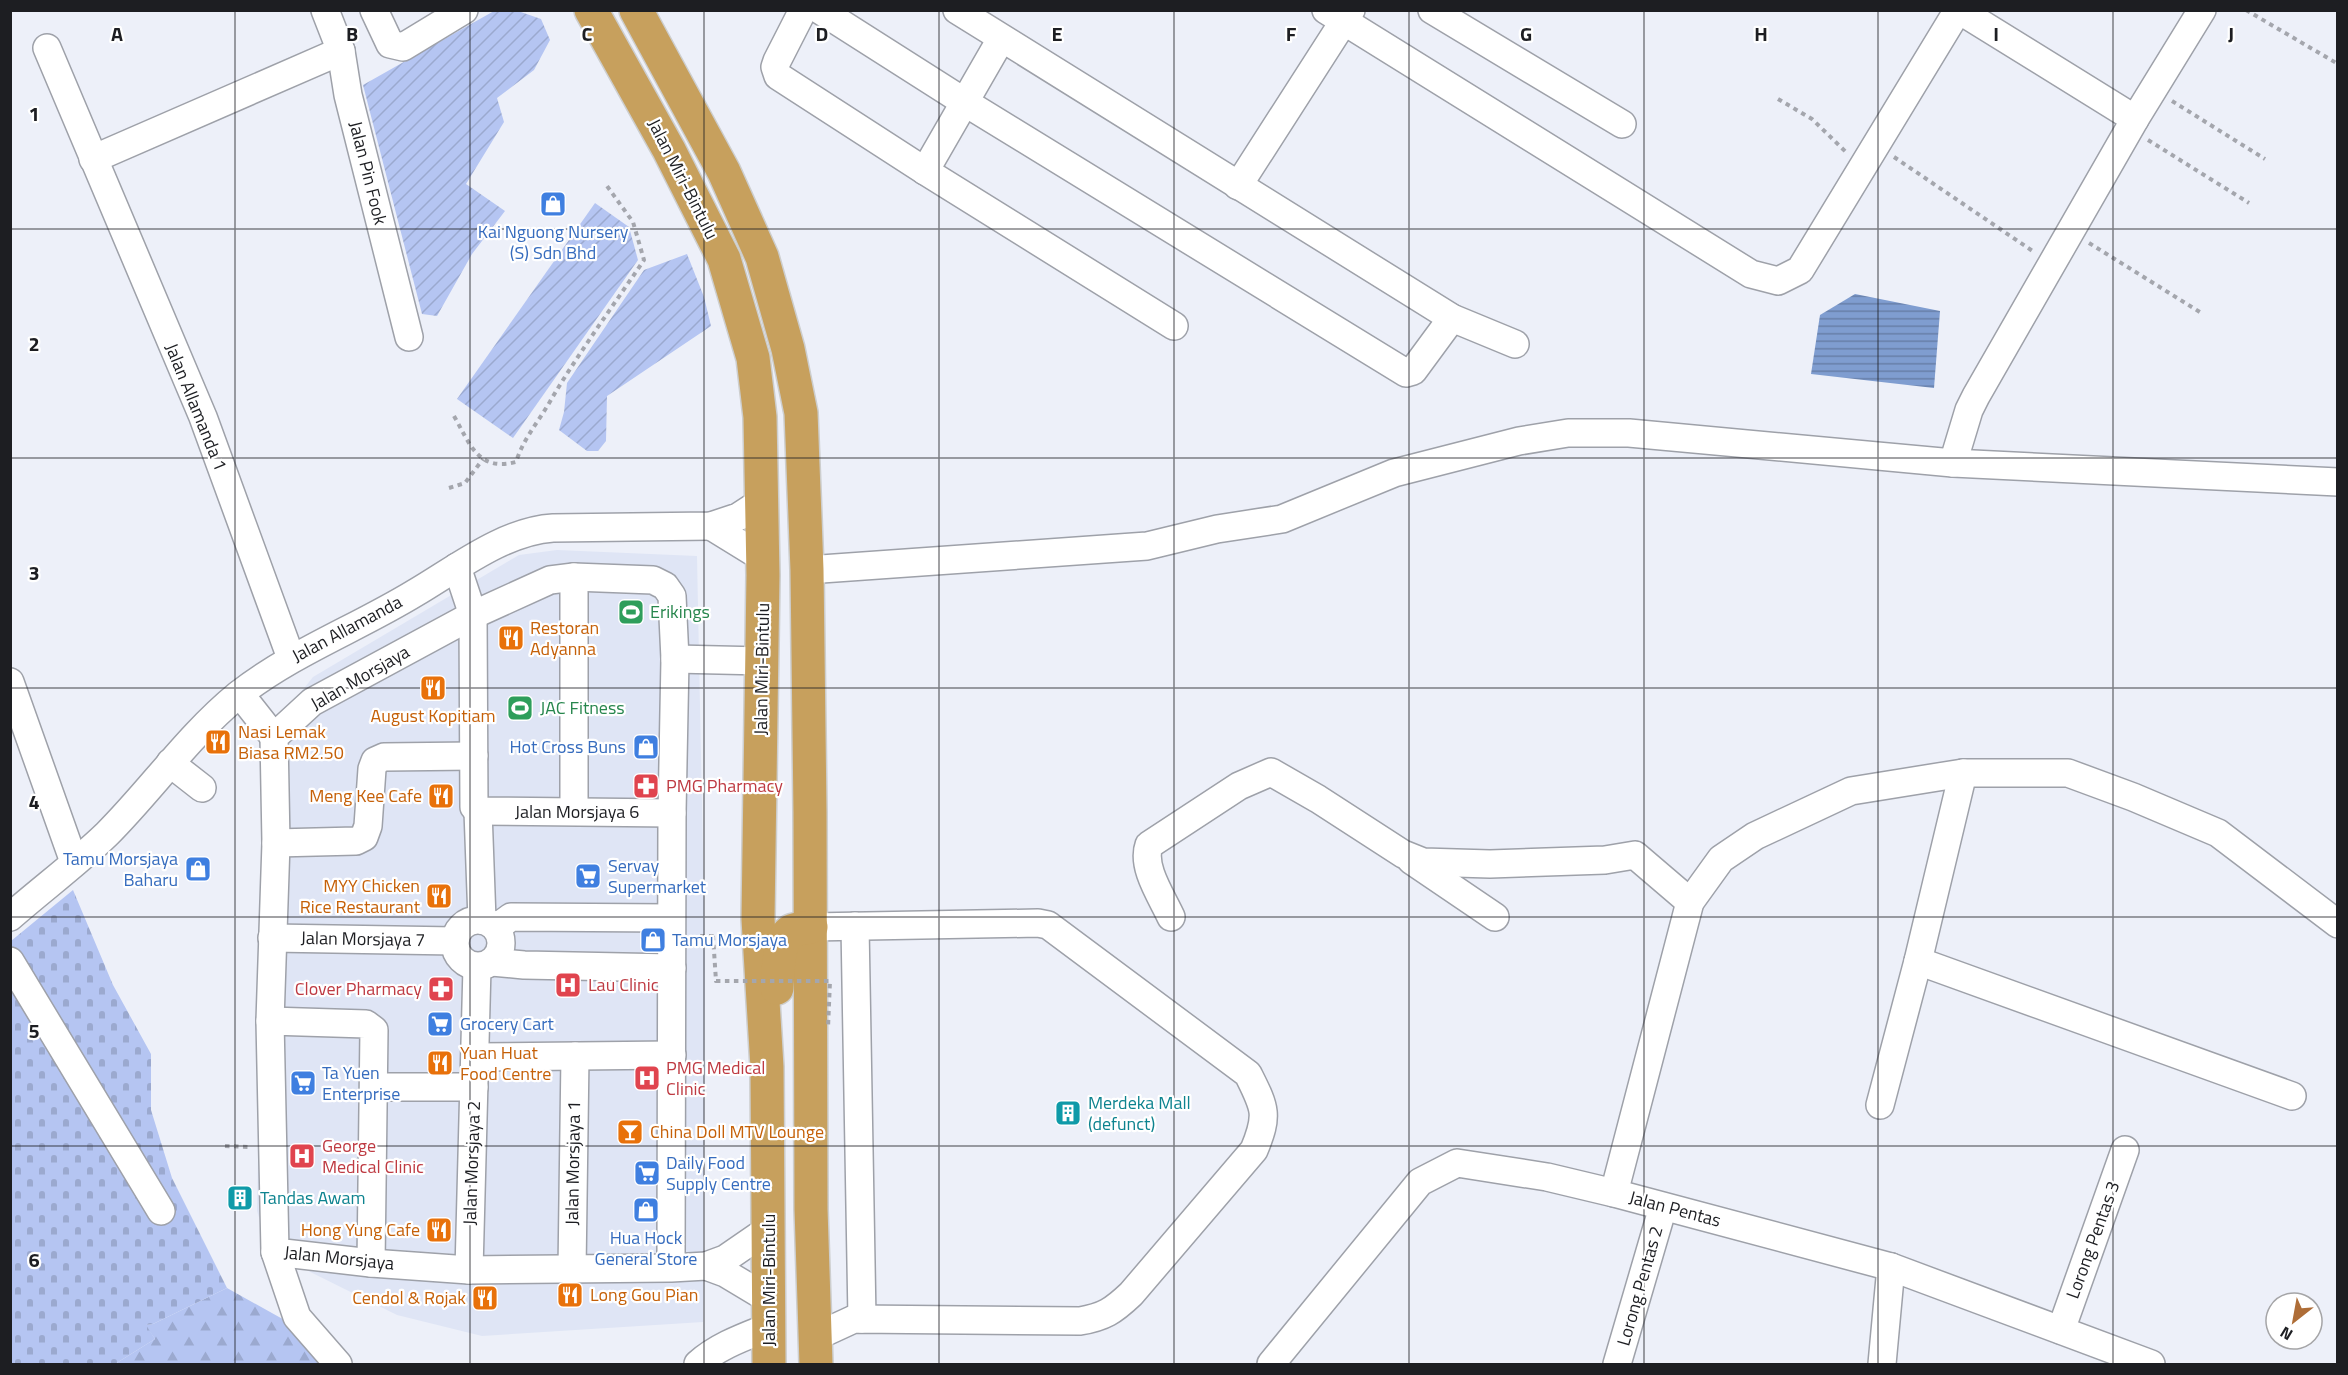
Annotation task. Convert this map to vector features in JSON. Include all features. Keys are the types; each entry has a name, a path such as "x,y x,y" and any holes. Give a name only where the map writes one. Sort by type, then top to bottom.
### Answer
{"highway":[{"name":"Jalan Miri-Bintulu","path":"591,10 669,150 724,259 753,357 760,417 763,558 758,919 768,1067 769,1365"},
{"name":"Jalan Miri-Bintulu","path":"636,10 724,172 762,257 788,349 801,413 807,570 811,1209 815,1351"},
{"path":"768,1067 782,947 786,937 792,931 811,927"}],"street":[{"name":"Jalan Pin Fook","path":"325,10 341,51 348,95 409,337"},
{"path":"374,10 390,44 403,47 464,10"},
{"path":"803,10 777,61 775,68 778,76 925,171 1174,326"},
{"path":"820,10 966,103 1406,373 1413,371 1452,318"},
{"path":"957,10 1452,318 1515,344"},
{"path":"1432,10 1622,124"},
{"path":"1238,186 1340,14 1751,274 1778,282 1800,270 1959,10 2132,124"},
{"path":"1953,463 1976,396 2132,124 2202,10"},
{"path":"925,171 1001,39"},
{"name":"Jalan Allamanda 1","path":"46,48 202,417 291,658"},
{"path":"93,159 341,51"},
{"path":"807,570 1147,546 1217,529 1282,519 1394,473 1519,441 1568,433 1629,433 1953,463 2337,482"},
{"name":"Jalan Allamanda","path":"10,917 107,834 203,726 240,694 291,658 413,595 457,567 521,534 536,529 711,526 738,517 761,502"},
{"path":"711,526 763,558"},
{"path":"457,567 473,615 474,807 480,812 489,924 502,942 501,950 484,964"},
{"path":"574,577 574,811"},
{"name":"Jalan Morsjaya","path":"670,1268 671,918 675,659 672,596 665,586 653,580 574,577 550,580 473,615 312,702 274,737 276,843 270,1021 275,1252 371,1263 469,1270 670,1268 706,1266 725,1259 770,1228"},
{"path":"675,659 763,661"},
{"path":"10,682 74,862"},
{"path":"240,694 274,737"},
{"path":"276,843 356,841 364,837 368,826 372,769 375,761 384,757 474,756"},
{"path":"170,763 202,788"},
{"path":"1171,917 1148,864 1146,854 1149,845 1239,786 1271,772 1318,799 1403,854 1495,917"},
{"path":"1880,1105 1918,961 1963,773"},
{"path":"1614,1193 1690,902 1721,859 1755,836 1851,790 1963,773 2068,773 2133,797 2218,833 2337,924"},
{"name":"Jalan Morsjaya 6","path":"480,812 672,813"},
{"path":"1403,854 1423,862 1490,864 1605,860 1635,855 1690,902"},
{"path":"671,918 511,917 489,924 467,922 461,927 455,940 458,955 463,961 484,964 672,968"},
{"path":"811,927 1038,923 1048,926 1248,1074 1262,1101 1264,1126 1254,1150 1146,1276 1116,1308 1100,1318 1080,1321 854,1319 840,1324 815,1351"},
{"path":"855,926 862,1319"},
{"name":"Jalan Morsjaya 7","path":"272,938 455,940"},
{"path":"10,961 160,1211"},
{"path":"1918,961 2292,1096"},
{"name":"Jalan Morsjaya 2","path":"469,1270 475,1057 484,964"},
{"path":"270,1021 366,1024 374,1030 371,1263"},
{"path":"475,1057 672,1055"},
{"name":"Jalan Morsjaya 1","path":"572,1270 574,1056"},
{"path":"374,1087 474,1088"},
{"name":"Lorong Pentas 3","path":"2061,1330 2125,1150"},
{"name":"Jalan Pentas","path":"1271,1365 1420,1182 1457,1163 1547,1177 1614,1193 1892,1267 2151,1365"},
{"name":"Lorong Pentas 2","path":"1617,1365 1663,1207"},
{"path":"275,1252 297,1317 338,1365"},
{"name":"Jalan Morsjaya","path":"706,1266 725,1272 769,1313"},
{"path":"1882,1365 1892,1267"},
{"path":"698,1365 707,1356 731,1342 769,1313"}],"path":[{"path":"2246,10 2337,64"},
{"path":"2153,89 2265,159"},
{"path":"1778,99 1812,120 1862,168"},
{"path":"2132,124 2249,203"},
{"path":"1876,145 2052,264"},
{"path":"454,416 471,446 483,459 500,466 516,462 521,445 552,400 564,377 644,260 633,222 607,186"},
{"path":"2071,232 2204,314"},
{"path":"449,488 465,483 483,459"},
{"path":"700,936 713,936 716,981 830,981 828,1028"}],"shaded area":[{"path":"1855,294 1940,311 1934,388 1811,374 1820,315"},
{"path":"557,550 697,556 705,955 703,1322 482,1336 397,1315 270,1252 257,1211 266,736 313,677 519,555"}],"green space":[{"path":"494,11 518,11 541,19 550,40 534,70 497,98 504,122 466,184 505,211 472,254 437,316 422,314 363,85"},
{"path":"595,203 629,227 638,260 513,438 457,399"},
{"path":"687,254 704,297 711,326 607,396 606,441 598,451 587,451 559,430 564,412 567,383 644,270"},
{"path":"73,890 113,985 151,1054 151,1110 172,1178 227,1288 153,1324 146,1325 155,1339 115,1364 11,1364 11,941"},
{"path":"227,1288 288,1322 326,1364 115,1364 155,1339 145,1325 153,1324"}],"place":[{"name":"Kai Nguong Nursery (S) Sdn Bhd","path":"553,204"},
{"name":"Erikings","path":"631,612"},
{"name":"Restoran Adyanna","path":"511,638"},
{"name":"August Kopitiam","path":"433,688"},
{"name":"JAC Fitness","path":"520,708"},
{"name":"Nasi Lemak Biasa RM2.50","path":"218,742"},
{"name":"Hot Cross Buns","path":"646,747"},
{"name":"PMG Pharmacy","path":"646,786"},
{"name":"Meng Kee Cafe","path":"441,796"},
{"name":"Tamu Morsjaya Baharu","path":"198,869"},
{"name":"Servay Supermarket","path":"588,876"},
{"name":"MYY Chicken Rice Restaurant","path":"439,896"},
{"name":"Tamu Morsjaya","path":"653,940"},
{"name":"Lau Clinic","path":"568,985"},
{"name":"Clover Pharmacy","path":"441,989"},
{"name":"Grocery Cart","path":"440,1024"},
{"name":"Yuan Huat Food Centre","path":"440,1063"},
{"name":"PMG Medical Clinic","path":"647,1078"},
{"name":"Ta Yuen Enterprise","path":"303,1083"},
{"name":"Merdeka Mall (defunct)","path":"1068,1113"},
{"name":"China Doll MTV Lounge","path":"630,1132"},
{"name":"George Medical Clinic","path":"302,1156"},
{"name":"Daily Food Supply Centre","path":"647,1173"},
{"name":"Tandas Awam","path":"240,1198"},
{"name":"Hua Hock General Store","path":"646,1210"},
{"name":"Hong Yung Cafe","path":"439,1230"},
{"name":"Long Gou Pian","path":"570,1295"},
{"name":"Cendol & Rojak","path":"485,1298"}]}
